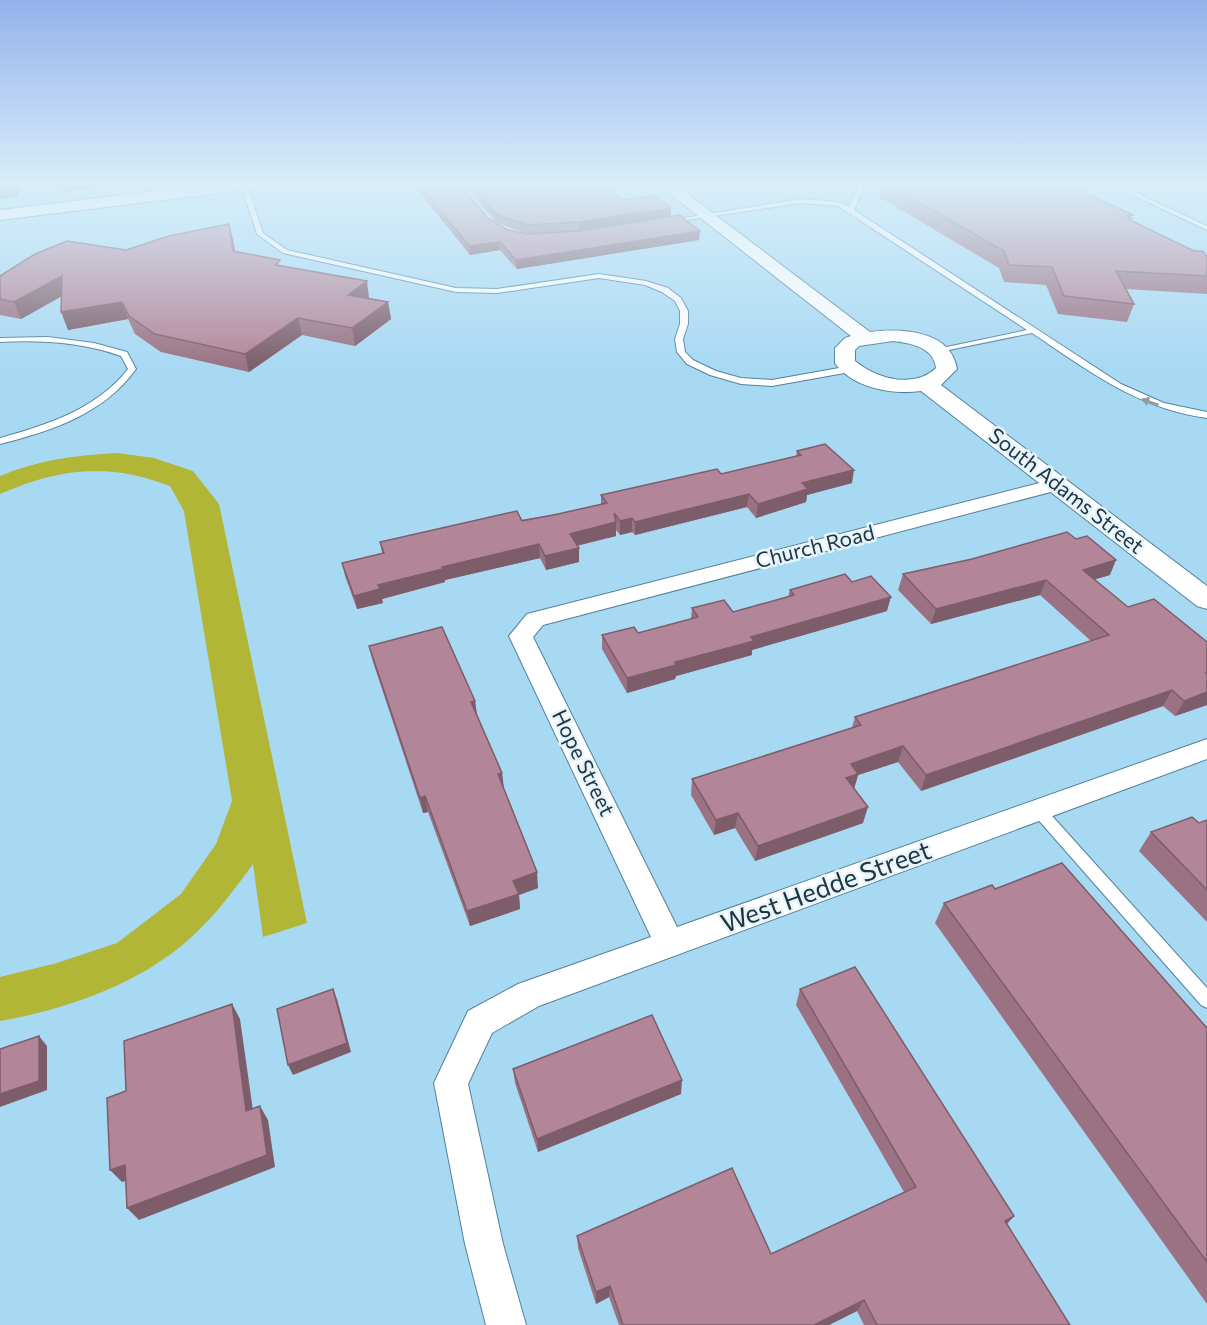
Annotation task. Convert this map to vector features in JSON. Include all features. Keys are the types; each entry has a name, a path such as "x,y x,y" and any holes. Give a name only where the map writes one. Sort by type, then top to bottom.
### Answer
{"street":[{"path":"744,245 866,338"},
{"path":"908,337 937,351 947,361 947,369 943,375 925,383 887,384 873,381 850,369 843,357 845,348 852,342 866,338 908,337"},
{"name":"South Adams Street","path":"925,383 1207,600"},
{"name":"Church Road","path":"571,610 1059,484"},
{"name":"Hope Street","path":"571,610 535,619 521,636 670,944"},
{"name":"West Hedde Street","path":"506,1325 484,1244 451,1083 480,1022 529,995 1207,749"}],"lane":[{"path":"275,245 285,252 433,286 467,291 497,291 576,278 629,279 665,290 678,300 684,311 684,324 679,339 681,352 690,362 713,373 741,381 772,383 850,369"},
{"path":"901,245 998,310 1142,399 1189,413 1207,415"},
{"path":"937,351 1032,331"},
{"path":"0,340 41,339 86,343 124,354 132,369 124,383 106,399 34,432 0,441"},
{"path":"1038,811 1207,1000"}],"shaded area":[{"path":"117,453 154,458 193,471 219,504 307,923 263,937 253,864 200,929 180,947 140,974 95,995 48,1010 0,1021 0,977 57,963 117,943 181,894 216,844 232,801 184,511 170,486 126,473 84,471 43,478 0,494 0,476 14,470 57,459"}],"building":[{"path":"58,245 92,245 126,250 142,245 232,245 233,251 280,260 276,265 367,281 348,295 388,302 352,328 298,318 245,354 155,334 129,316 122,302 61,312 62,276 14,302 0,299 0,276 35,254"},
{"path":"503,245 612,245 516,260"},
{"path":"993,245 1181,245 1194,251 1203,251 1207,257 1207,276 1116,271 1134,304 1064,296 1052,267 1009,265 1004,251"},
{"path":"825,444 854,470 802,483 808,489 758,504 749,494 635,522 632,518 620,521 614,513 616,522 570,534 579,548 545,556 539,544 442,567 443,569 378,585 380,589 354,596 342,563 384,553 380,542 517,511 522,521 558,514 607,503 601,495 717,469 721,474 801,455 797,451"},
{"path":"1067,532 1076,539 1087,536 1116,560 1083,570 1128,607 1154,599 1207,642 1207,692 1184,701 1172,690 926,775 903,746 851,764 858,774 846,778 868,807 758,846 738,813 716,820 692,779 861,725 855,717 1109,635 1046,580 936,609 903,574 972,559"},
{"path":"845,574 852,582 871,576 891,597 751,637 754,641 675,662 676,665 627,678 602,635 634,627 638,633 698,617 692,608 724,600 733,612 794,595 790,590"},
{"path":"442,627 475,701 471,702 502,773 498,774 537,872 513,881 519,894 467,911 425,796 420,798 369,646"},
{"path":"1192,817 1199,823 1207,820 1207,890 1151,832"},
{"path":"1062,863 1207,1028 1207,1262 944,903 992,885 995,889"},
{"path":"855,967 1014,1216 1005,1221 1070,1325 877,1325 864,1300 814,1325 623,1325 610,1286 596,1292 577,1236 732,1168 771,1254 916,1187 800,989"},
{"path":"333,989 347,1043 288,1065 277,1009"},
{"path":"232,1004 246,1111 260,1106 267,1155 127,1208 125,1165 110,1170 107,1098 126,1091 124,1041"},
{"path":"652,1015 682,1080 537,1139 513,1069"},
{"path":"39,1036 39,1081 0,1094 0,1049"}]}
